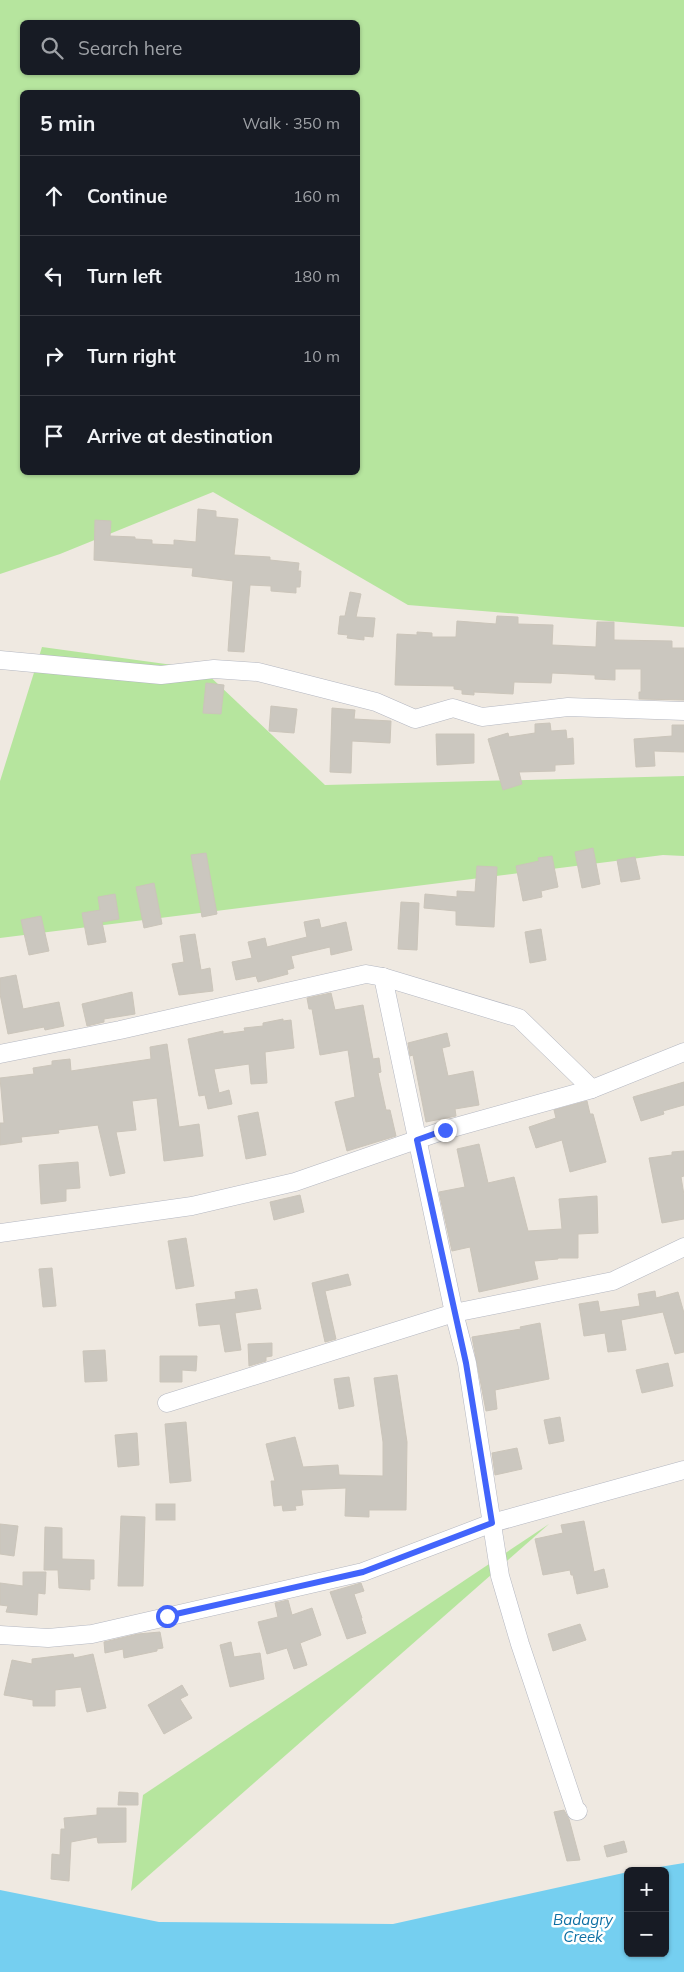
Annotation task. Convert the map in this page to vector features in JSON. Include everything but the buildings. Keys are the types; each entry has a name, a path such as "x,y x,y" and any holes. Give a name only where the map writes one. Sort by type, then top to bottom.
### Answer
{"street":[{"path":"0,660 161,675 214,669 258,672 376,702 415,719 453,708 482,717 568,708 684,711"},
{"path":"0,1054 120,1030 360,974 383,977 519,1018 592,1088"},
{"path":"383,977 466,1363 500,1576 520,1644 576,1811 578,1811"},
{"path":"0,1233 192,1206 294,1182 417,1140 592,1088 684,1052"},
{"path":"167,1402 454,1312 613,1280 684,1247"},
{"path":"0,1635 48,1638 92,1634 363,1572 492,1523 684,1470"}],"green space":[{"path":"0,0 684,0 684,627 408,605 213,492 60,554 0,574"},
{"path":"42,647 202,669 325,785 684,776 684,856 663,855 0,938 0,781"},
{"path":"549,1524 131,1891 143,1795"}],"water":[{"name":"Badagry Creek","path":"684,1863 684,1972 0,1972 0,1890 159,1922 393,1924 624,1873 624,1957 669,1957 669,1867 660,1867"}],"route":[{"path":"167,1616 363,1572 492,1523 466,1363 417,1140 445,1130"}]}
